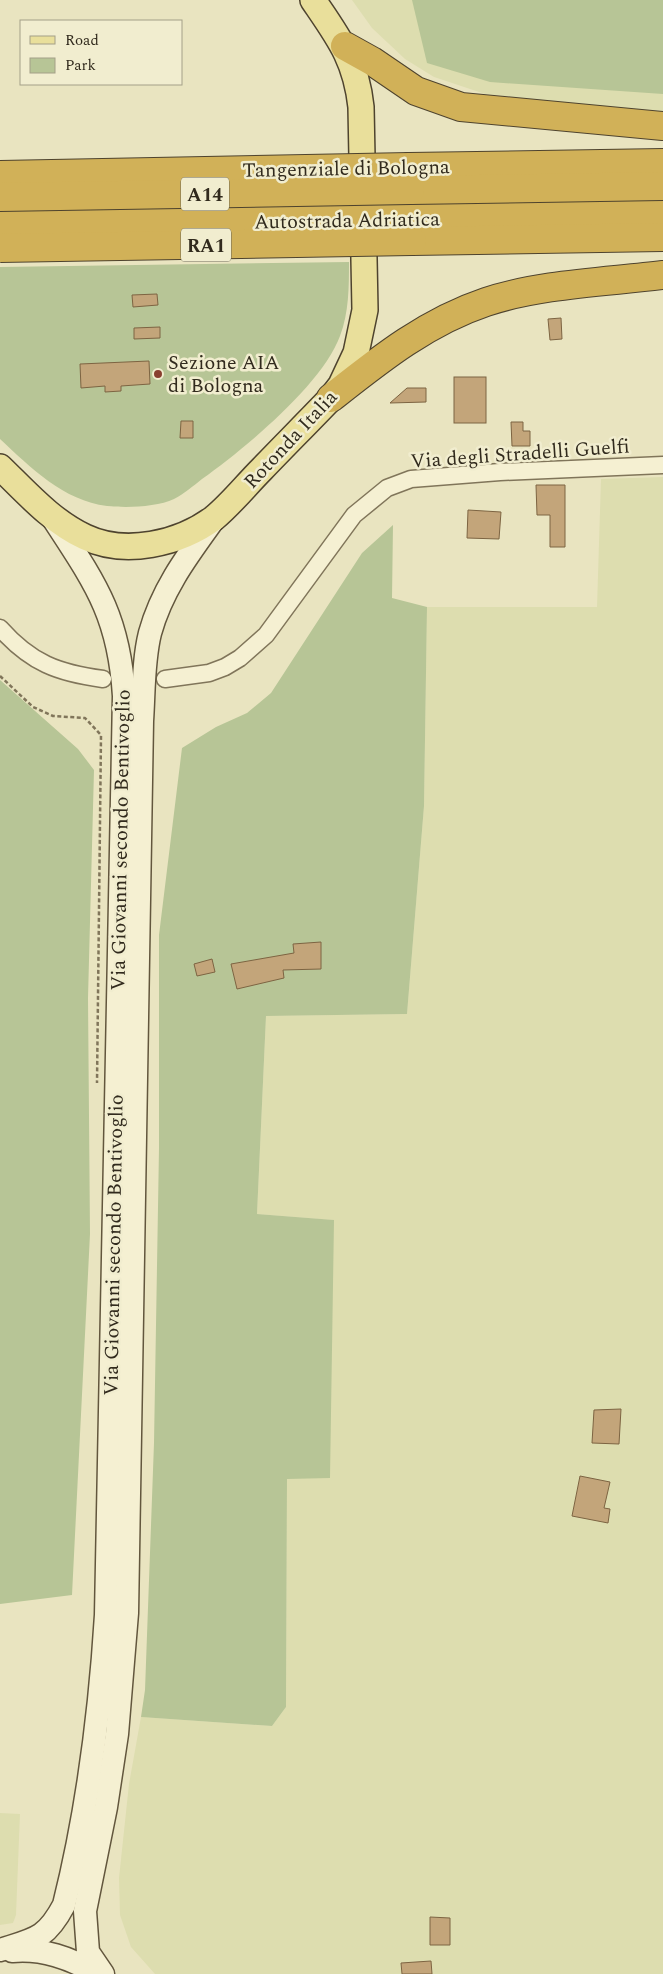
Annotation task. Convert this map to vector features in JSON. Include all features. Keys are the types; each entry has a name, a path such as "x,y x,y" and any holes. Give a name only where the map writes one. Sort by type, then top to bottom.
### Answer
{"highway":[{"path":"344,46 372,61 416,91 461,107 663,126"},
{"name":"Tangenziale di Bologna","path":"0,175 410,179 663,163"},
{"name":"Autostrada Adriatica","path":"0,197 410,179 663,186"},
{"name":"Autostrada Adriatica","path":"0,226 412,230 663,215"},
{"name":"RA1","path":"0,248 412,230 663,237"},
{"path":"331,398 408,339 434,324 486,302 538,291 663,275"}],"main road":[{"name":"Rotonda Italia","path":"0,467 52,516 86,537 106,543 142,546 182,536 215,517 331,398 341,385 356,354 362,330 364,310 361,107 358,79 344,46 313,0"}],"street":[{"name":"Via degli Stradelli Guelfi","path":"165,679 209,673 225,667 240,658 266,635 354,515 387,488 411,479 500,472 663,465"},
{"name":"Via Giovanni secondo Bentivoglio","path":"0,1951 40,1937 58,1917 64,1905 90,1772 102,1682 106,1615 124,696 120,651 105,602 52,516"},
{"name":"Via Giovanni secondo Bentivoglio","path":"103,1974 88,1952 85,1911 104,1815 117,1734 127,1613 142,731 146,655 159,606 172,579 215,517"},
{"path":"0,628 17,646 40,663 62,672 103,679"},
{"path":"0,1951 21,1950 53,1954 83,1965 96,1974"}],"path":[{"path":"0,676 33,707 54,716 85,718 101,735 97,1091"}],"green space":[{"path":"352,0 663,0 663,114 485,94 434,77 405,59 372,28"},
{"path":"412,0 663,0 663,94 490,82 427,63"},
{"name":"Sezione AIA di Bologna","path":"349,262 348,299 343,327 331,355 317,375 280,415 239,451 174,499 159,504 133,507 91,503 62,490 49,481 23,461 0,439 0,267"},
{"path":"663,477 663,1974 155,1974 131,1947 120,1915 119,1878 129,1784 141,1717 272,1726 286,1707 287,1478 329,1478 333,1220 257,1214 266,1016 407,1014 424,806 427,607 597,607 601,479"},
{"path":"393,525 392,598 427,607 424,806 407,1014 266,1016 257,1214 334,1220 330,1478 287,1479 286,1707 272,1726 141,1717 145,1690 154,1443 159,1148 159,935 182,748 216,727 247,713 271,693 362,553"},
{"path":"0,680 78,749 94,770 88,998 90,1234 72,1595 0,1604"},
{"path":"0,1813 20,1814 16,1915 13,1923 0,1925"}],"building":[{"path":"157,294 158,305 133,307 132,295"},
{"path":"561,318 562,339 550,340 548,319"},
{"path":"160,327 160,338 134,339 134,328"},
{"path":"149,361 150,384 121,386 121,391 105,392 105,386 81,388 80,364"},
{"path":"454,377 486,377 486,423 454,423"},
{"path":"407,388 426,388 426,402 390,403"},
{"path":"181,421 193,421 193,438 180,438"},
{"path":"511,422 523,422 523,431 530,431 530,446 512,446"},
{"path":"536,485 565,485 565,547 550,547 550,515 537,515"},
{"path":"468,510 501,512 499,539 467,538"},
{"path":"321,942 321,969 283,970 284,978 237,989 231,964 294,953 293,944"},
{"path":"212,959 215,972 197,976 194,964"},
{"path":"621,1409 619,1444 592,1443 594,1410"},
{"path":"580,1476 610,1482 604,1508 610,1509 608,1523 572,1516"},
{"path":"430,1917 450,1918 450,1945 430,1945"},
{"path":"431,1961 432,1974 402,1974 401,1963"}],"place":[{"name":"Sezione AIA di Bologna","path":"158,374"}]}
